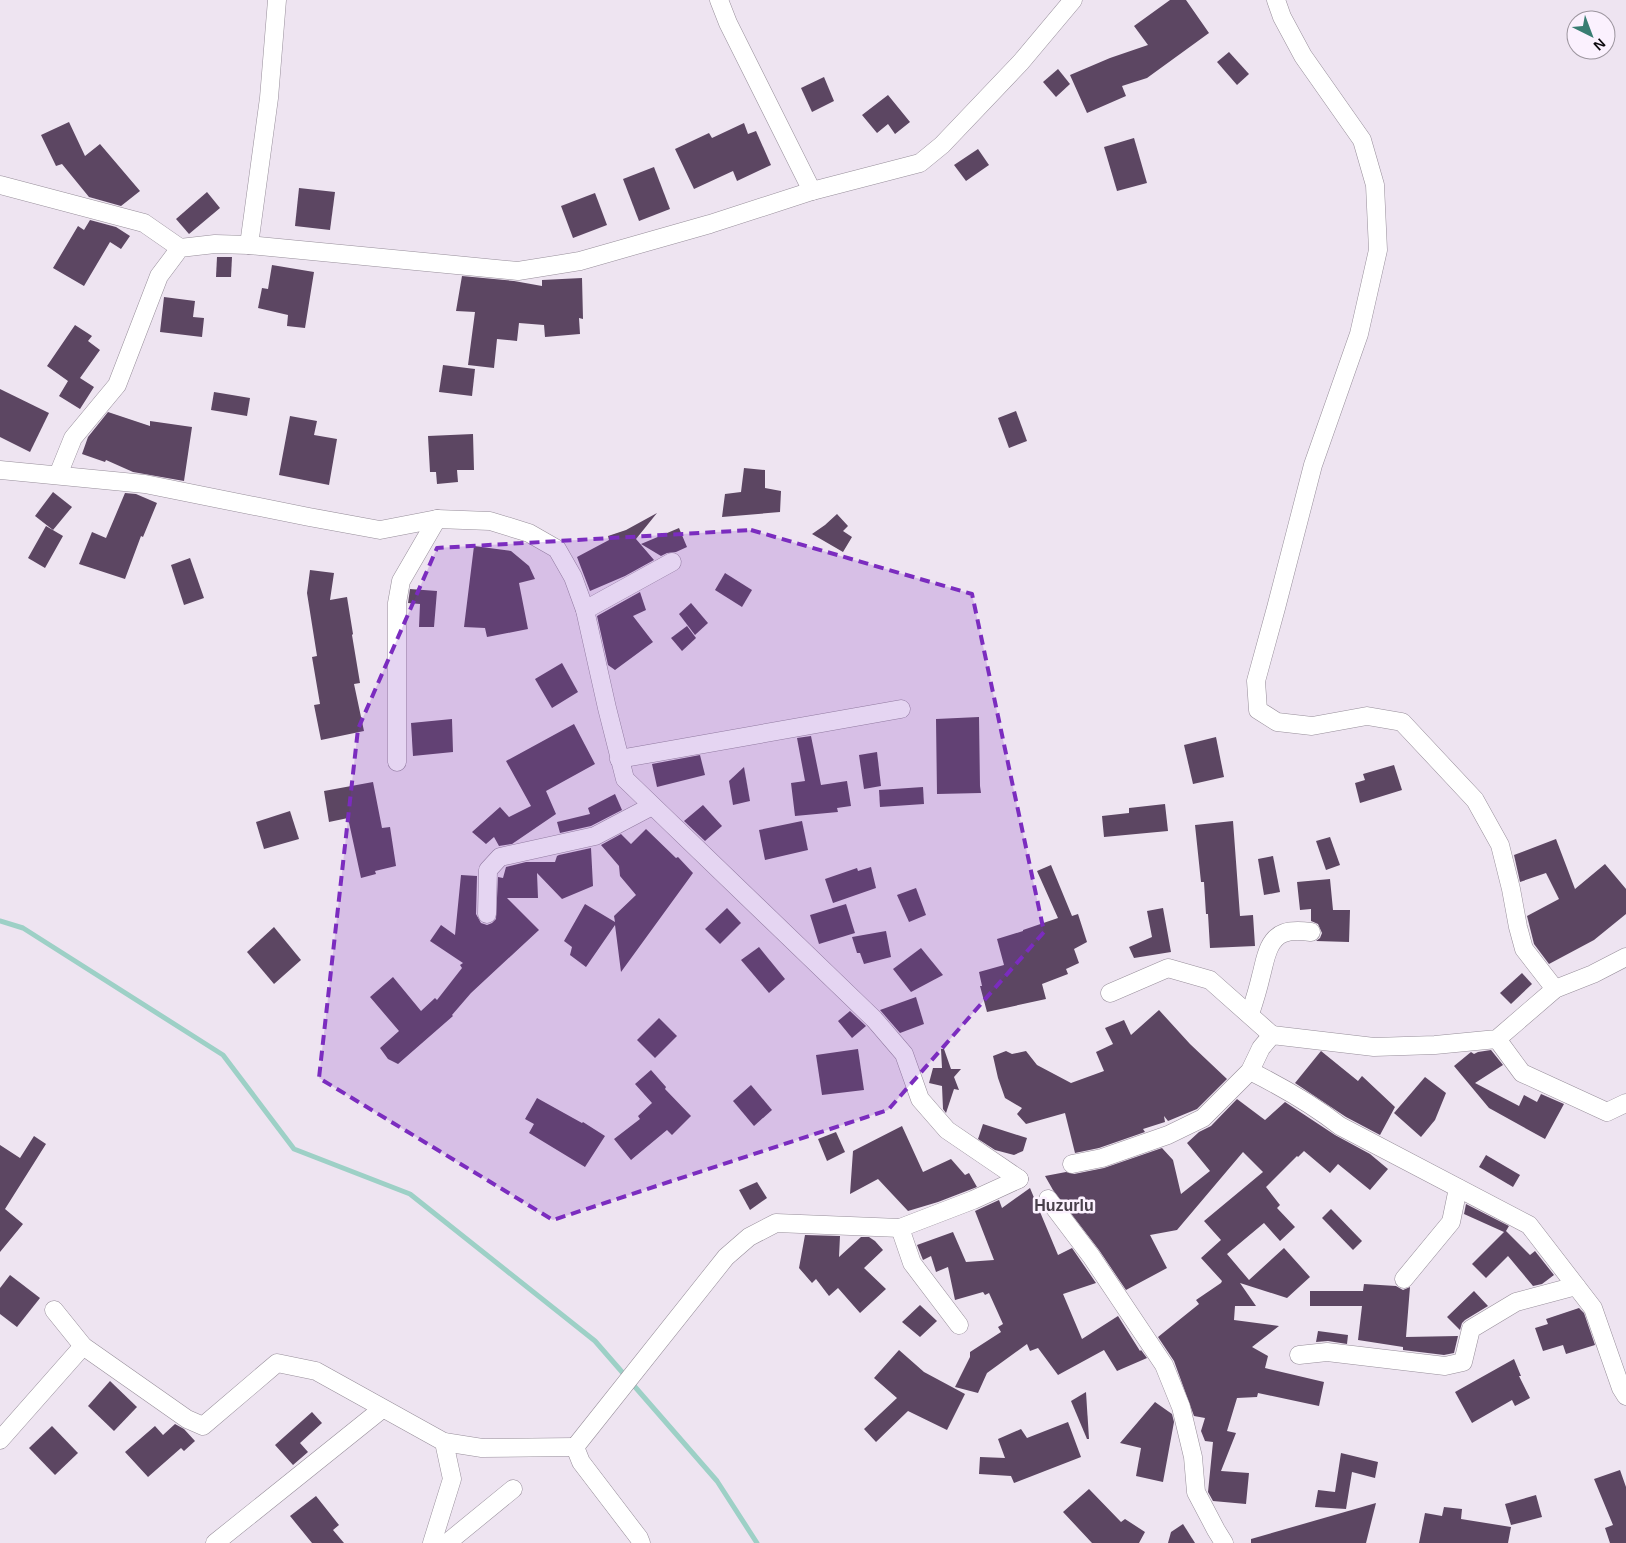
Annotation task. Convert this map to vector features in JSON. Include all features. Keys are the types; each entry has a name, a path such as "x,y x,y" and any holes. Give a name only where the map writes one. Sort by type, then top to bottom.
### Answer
{"street":[{"path":"249,245 269,98 277,0"},
{"path":"719,0 728,23 812,191"},
{"path":"0,185 144,223 180,248 215,244 249,245 518,271 580,261 710,224 812,191 920,163 942,145 1014,69 1073,0"},
{"path":"1276,0 1282,17 1303,56 1362,140 1374,185 1378,250 1359,334 1313,465 1256,681 1258,710 1277,722 1312,726 1367,716 1402,722 1475,800 1500,845 1524,949 1555,989"},
{"path":"58,475 73,438 117,385 159,276 180,248"},
{"path":"0,470 144,484 380,530 437,520 490,521 529,533 557,549 574,577 586,610 606,708 624,779 874,1019 904,1054 920,1099 947,1130 1019,1179 973,1200 900,1228 776,1223 749,1237 726,1257 575,1448"},
{"path":"397,762 397,603 401,581 437,520"},
{"path":"586,610 672,562"},
{"path":"620,759 901,709"},
{"path":"488,914 488,870 500,857 595,836 652,806"},
{"path":"1250,1014 1262,976 1266,955 1274,939 1283,933 1311,932"},
{"path":"1110,993 1168,968 1210,980 1272,1035 1374,1047 1435,1045 1497,1039 1555,989 1593,974 1626,957"},
{"path":"1072,1164 1102,1158 1168,1135 1203,1118 1250,1072 1261,1048 1272,1035"},
{"path":"1497,1039 1522,1073 1607,1112 1626,1103"},
{"path":"1250,1072 1282,1087 1321,1111 1340,1126 1529,1225 1593,1308 1621,1388 1626,1396"},
{"path":"1404,1279 1451,1222 1458,1188"},
{"path":"1048,1199 1091,1256 1164,1365 1181,1407 1194,1458 1196,1492 1224,1543"},
{"path":"900,1228 912,1264 959,1325"},
{"path":"1300,1355 1327,1352 1445,1366 1463,1362 1471,1329 1516,1302 1576,1286"},
{"path":"54,1310 82,1346 187,1419 203,1426 277,1363 316,1371 444,1442 482,1448 575,1448"},
{"path":"0,1440 82,1346"},
{"path":"215,1543 382,1409"},
{"path":"432,1543 452,1479 444,1442"},
{"path":"575,1448 581,1462 641,1543"},
{"path":"447,1543 513,1489"}],"highlighted area":[{"path":"751,530 972,594 1044,932 888,1110 553,1220 319,1078 358,729 437,548"}],"building":[{"path":"1170,0 1186,0 1209,33 1147,78 1122,86 1126,96 1087,113 1070,75 1110,58 1148,45 1134,26"},
{"path":"1229,52 1249,74 1237,85 1217,62"},
{"path":"1058,69 1070,84 1056,97 1043,82"},
{"path":"824,77 834,101 812,112 801,88"},
{"path":"888,95 910,122 895,134 888,124 877,133 862,115"},
{"path":"69,122 85,156 100,144 140,191 121,206 89,197 62,164 56,166 41,135"},
{"path":"744,123 748,134 756,131 771,165 737,181 733,171 694,189 675,149 709,133 712,138"},
{"path":"1134,138 1147,183 1117,191 1104,147"},
{"path":"978,149 989,165 966,181 954,165"},
{"path":"654,167 670,209 639,221 623,179"},
{"path":"299,188 335,192 330,230 295,226"},
{"path":"207,192 220,208 189,234 176,219"},
{"path":"595,193 607,225 573,238 561,206"},
{"path":"90,220 116,227 130,236 121,249 110,242 84,286 53,268 78,226 84,230"},
{"path":"217,257 232,257 231,277 216,277"},
{"path":"272,265 314,272 305,328 287,326 288,315 258,308 262,288 268,289"},
{"path":"462,276 542,286 542,280 582,278 583,319 579,318 580,334 545,337 544,325 519,323 517,341 497,339 494,368 468,365 475,312 456,311"},
{"path":"164,297 195,301 193,317 204,318 202,337 160,332"},
{"path":"75,325 92,336 88,341 100,350 80,378 94,387 80,409 59,396 68,381 47,366"},
{"path":"443,365 475,369 472,396 439,392"},
{"path":"0,389 49,413 30,452 0,437"},
{"path":"214,392 250,398 247,416 211,410"},
{"path":"1016,411 1027,441 1009,448 998,418"},
{"path":"108,412 150,426 150,421 192,427 184,481 133,472 106,460 105,462 82,454 88,437"},
{"path":"290,416 317,421 314,435 337,439 329,485 279,475"},
{"path":"473,434 474,470 457,470 458,482 437,484 436,472 430,472 428,436"},
{"path":"744,468 765,470 765,488 781,491 780,512 722,517 725,494 741,492"},
{"path":"53,492 72,507 53,530 35,516"},
{"path":"125,493 136,494 157,503 143,537 141,536 125,579 79,564 92,532 106,538"},
{"path":"657,513 636,539 654,560 625,576 590,591 577,557 609,540 608,536 626,530"},
{"path":"837,514 848,526 843,531 852,537 843,552 812,534"},
{"path":"46,526 63,536 45,568 28,558"},
{"path":"679,528 687,547 676,552 661,556 641,544"},
{"path":"474,546 511,551 529,566 535,579 519,583 528,629 487,637 485,628 464,627"},
{"path":"190,558 204,598 184,605 171,565"},
{"path":"310,570 334,573 330,600 347,597 360,683 354,684 364,731 321,740 314,705 320,704 312,657 317,656 307,593"},
{"path":"725,573 752,590 742,607 715,590"},
{"path":"410,589 437,591 434,627 419,627 420,604 408,603"},
{"path":"640,592 646,610 633,616 653,642 615,670 608,665 597,616"},
{"path":"691,603 708,623 695,635 679,614"},
{"path":"687,626 696,638 682,651 671,638"},
{"path":"562,663 578,692 552,708 535,679"},
{"path":"979,717 981,793 937,794 936,719"},
{"path":"452,719 453,752 413,756 411,723"},
{"path":"574,724 595,764 546,791 556,814 512,844 499,846 494,837 486,844 472,832 500,807 509,817 531,806 506,761"},
{"path":"811,736 821,785 847,781 851,806 837,808 838,812 795,816 791,783 805,781 797,738"},
{"path":"1216,737 1224,777 1193,784 1184,745"},
{"path":"877,752 881,786 864,789 859,755"},
{"path":"700,755 705,775 657,787 652,764"},
{"path":"1394,765 1402,790 1360,803 1355,783 1365,780 1363,774"},
{"path":"744,767 750,801 733,805 729,781"},
{"path":"373,782 382,828 390,827 396,866 375,871 376,874 361,878 348,818 329,822 324,791"},
{"path":"923,787 924,804 880,807 879,790"},
{"path":"615,794 622,810 591,826 560,833 557,822 590,814 588,808"},
{"path":"1165,804 1168,831 1104,837 1102,816 1129,813 1129,808"},
{"path":"703,805 722,826 705,841 684,821"},
{"path":"290,811 299,839 264,849 256,822"},
{"path":"802,821 808,850 765,860 759,830"},
{"path":"1233,821 1240,916 1253,915 1255,946 1210,948 1208,914 1206,914 1204,882 1201,882 1195,825"},
{"path":"646,829 693,873 621,972 615,925 586,967 570,955 572,947 564,941 585,904 615,922 614,916 636,895 620,876 619,866 601,845 621,834 631,844"},
{"path":"1330,837 1340,865 1326,870 1316,841"},
{"path":"1556,839 1575,889 1605,864 1626,889 1626,914 1594,940 1549,964 1534,944 1527,916 1559,899 1546,873 1520,882 1514,855"},
{"path":"591,848 593,886 562,899 537,873 538,898 507,898 539,930 471,993 453,1016 398,1064 388,1059 380,1048 399,1031 370,997 393,977 421,1011 435,998 437,1000 462,968 460,965 463,963 430,941 441,925 455,935 461,875 477,876 476,914 481,923 487,925 496,919 498,877 503,878 506,867 526,862 555,862 559,855"},
{"path":"1273,856 1280,892 1264,895 1258,859"},
{"path":"1051,865 1072,916 1078,914 1087,942 1074,949 1079,963 1066,969 1068,974 1042,984 1046,999 987,1012 980,986 982,986 979,972 1004,965 997,939 1058,918 1037,871"},
{"path":"871,867 876,888 833,903 825,879 857,868 858,871"},
{"path":"1330,879 1333,910 1350,910 1349,942 1316,941 1322,933 1318,924 1311,921 1311,909 1300,910 1297,882"},
{"path":"916,888 926,915 909,922 897,895"},
{"path":"846,904 855,933 819,944 810,915"},
{"path":"727,908 741,923 720,944 705,929"},
{"path":"1163,908 1171,952 1134,958 1129,947 1152,937 1147,911"},
{"path":"274,927 301,960 274,984 247,952"},
{"path":"886,931 891,957 864,964 860,953 857,953 852,937"},
{"path":"759,947 785,979 769,993 741,960"},
{"path":"921,948 943,975 911,992 893,969"},
{"path":"1522,973 1532,984 1511,1004 1500,993"},
{"path":"916,997 924,1024 900,1033 880,1010"},
{"path":"1159,1010 1190,1044 1227,1079 1197,1109 1168,1121 1164,1116 1165,1122 1143,1129 1145,1132 1099,1148 1075,1153 1065,1113 1026,1124 1017,1114 1022,1108 1005,1098 993,1056 1006,1051 1012,1054 1026,1051 1037,1065 1071,1083 1104,1071 1096,1052 1113,1044 1105,1028 1124,1020 1131,1035"},
{"path":"850,1011 866,1026 852,1038 838,1021"},
{"path":"659,1018 677,1036 655,1058 637,1040"},
{"path":"858,1049 864,1090 822,1095 816,1055"},
{"path":"941,1049 944,1049 951,1069 961,1069 954,1077 959,1090 954,1089 946,1113 943,1109 942,1086 929,1083 933,1068 942,1068"},
{"path":"1491,1050 1503,1065 1475,1083 1519,1106 1524,1095 1537,1102 1541,1094 1564,1104 1545,1139 1489,1108 1454,1066 1471,1052 1474,1054"},
{"path":"1321,1051 1358,1081 1362,1076 1395,1107 1380,1135 1346,1117 1295,1083"},
{"path":"651,1070 666,1087 665,1089 691,1116 672,1135 667,1130 631,1160 614,1139 640,1119 638,1116 652,1103 635,1084"},
{"path":"1425,1077 1446,1093 1435,1120 1421,1137 1394,1113"},
{"path":"751,1085 772,1110 754,1126 733,1101"},
{"path":"537,1098 605,1136 585,1167 529,1133 534,1124 525,1119"},
{"path":"1237,1099 1265,1120 1285,1102 1335,1135 1370,1154 1388,1169 1370,1190 1338,1164 1330,1173 1304,1151 1266,1187 1280,1205 1277,1208 1295,1227 1280,1241 1264,1223 1227,1254 1249,1280 1284,1248 1310,1277 1287,1298 1240,1283 1256,1306 1235,1306 1234,1320 1279,1326 1252,1347 1268,1356 1265,1368 1324,1382 1319,1406 1258,1393 1257,1397 1237,1398 1227,1431 1236,1433 1221,1471 1249,1473 1246,1504 1213,1501 1208,1492 1213,1442 1205,1441 1201,1431 1205,1418 1194,1416 1174,1361 1158,1337 1199,1304 1196,1300 1221,1283 1222,1281 1201,1258 1221,1240 1204,1221 1263,1172 1243,1152 1177,1230 1150,1235 1167,1268 1126,1290 1099,1250 1053,1190 1045,1176 1066,1172 1074,1174 1104,1168 1162,1148 1173,1160 1181,1194 1210,1171 1187,1143 1199,1132 1211,1126"},
{"path":"983,1124 1027,1138 1023,1151 1014,1155 995,1150 978,1139"},
{"path":"902,1126 923,1172 951,1159 965,1175 969,1173 977,1187 908,1211 878,1179 850,1194 853,1151"},
{"path":"836,1132 845,1152 827,1161 818,1139"},
{"path":"34,1136 46,1144 5,1209 23,1224 0,1252 0,1145 20,1158"},
{"path":"1486,1155 1520,1175 1513,1187 1479,1167"},
{"path":"757,1182 767,1198 750,1210 739,1190"},
{"path":"1030,1188 1058,1255 1072,1248 1096,1283 1063,1294 1082,1339 1118,1316 1140,1351 1147,1358 1117,1371 1104,1350 1058,1375 1038,1348 1030,1351 1027,1344 987,1373 978,1393 955,1387 970,1357 970,1352 1001,1332 998,1327 1003,1324 989,1293 985,1295 983,1292 955,1300 948,1267 936,1272 931,1256 923,1260 917,1245 953,1232 966,1262 994,1260 975,1211 999,1200 1002,1208"},
{"path":"1466,1204 1509,1226 1506,1231 1530,1255 1535,1251 1554,1275 1542,1284 1533,1286 1508,1256 1486,1278 1472,1264 1504,1232 1464,1214"},
{"path":"1331,1209 1362,1241 1353,1250 1322,1218"},
{"path":"805,1235 840,1236 839,1257 861,1237 869,1237 875,1241 883,1250 864,1268 886,1289 860,1313 838,1288 829,1296 816,1279 812,1283 799,1268"},
{"path":"10,1275 40,1298 17,1327 0,1314 0,1288"},
{"path":"1364,1284 1396,1286 1403,1290 1410,1287 1406,1337 1458,1336 1454,1353 1444,1355 1403,1350 1403,1347 1358,1340 1362,1306 1310,1306 1310,1291 1363,1291"},
{"path":"1474,1291 1488,1306 1465,1320 1460,1330 1447,1317"},
{"path":"920,1305 937,1321 920,1337 902,1322"},
{"path":"1579,1308 1584,1313 1595,1345 1566,1354 1563,1345 1543,1351 1535,1328 1548,1324 1546,1319"},
{"path":"1318,1331 1348,1335 1347,1344 1328,1341 1316,1342"},
{"path":"899,1350 924,1372 965,1394 947,1430 908,1411 876,1442 864,1429 897,1398 874,1378"},
{"path":"1514,1359 1521,1376 1519,1376 1530,1398 1515,1406 1512,1400 1472,1423 1455,1392"},
{"path":"110,1381 137,1407 114,1431 88,1406"},
{"path":"1086,1392 1089,1439 1087,1439 1071,1401"},
{"path":"1155,1402 1172,1414 1174,1422 1163,1482 1136,1476 1141,1448 1120,1443"},
{"path":"312,1412 322,1423 300,1443 308,1452 293,1465 275,1445"},
{"path":"1068,1422 1081,1457 1014,1483 1011,1476 979,1474 980,1457 1005,1458 998,1439 1021,1429 1027,1438"},
{"path":"175,1424 184,1429 195,1441 184,1451 181,1448 148,1477 125,1452 155,1426 163,1435"},
{"path":"52,1426 78,1453 55,1475 29,1448"},
{"path":"1341,1453 1378,1462 1375,1478 1352,1472 1346,1509 1315,1507 1318,1490 1335,1492"},
{"path":"1620,1470 1626,1487 1626,1543 1610,1543 1605,1528 1613,1525 1594,1479"},
{"path":"1089,1489 1121,1522 1125,1519 1145,1532 1139,1543 1092,1543 1063,1512"},
{"path":"1536,1495 1542,1517 1511,1525 1505,1504"},
{"path":"316,1496 339,1525 333,1530 344,1543 312,1543 290,1516"},
{"path":"1376,1503 1366,1543 1251,1543 1251,1539"},
{"path":"1444,1507 1462,1509 1461,1519 1511,1527 1508,1543 1419,1543 1425,1513 1442,1516"},
{"path":"1183,1524 1195,1543 1168,1543 1171,1532"}],"waterway":[{"path":"0,921 23,928 223,1055 294,1149 410,1194 595,1341 717,1481 757,1543"}],"district":[{"name":"Huzurlu","path":"1064,1205"}]}
